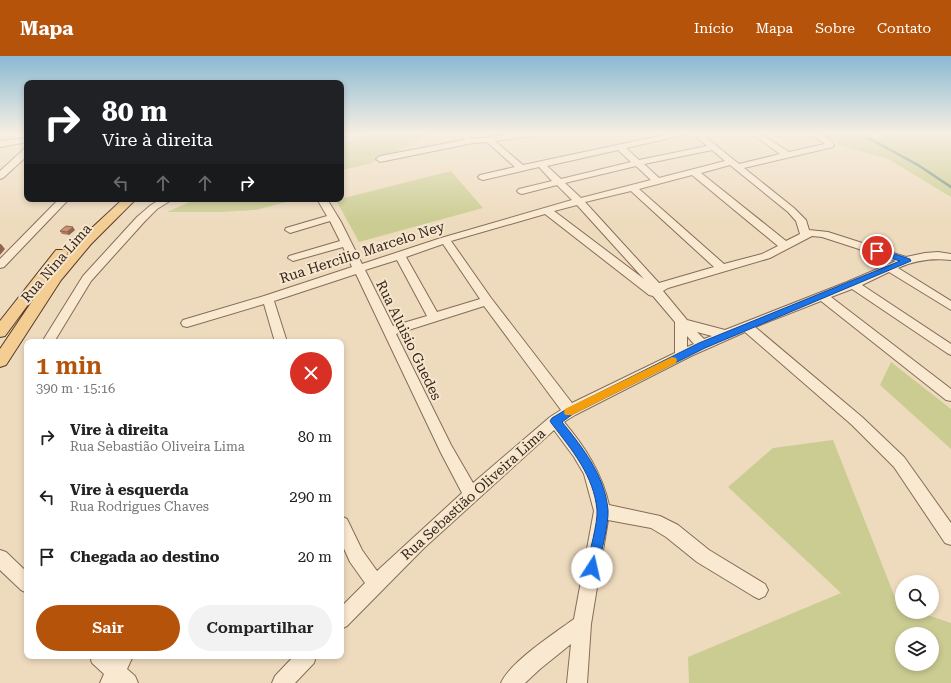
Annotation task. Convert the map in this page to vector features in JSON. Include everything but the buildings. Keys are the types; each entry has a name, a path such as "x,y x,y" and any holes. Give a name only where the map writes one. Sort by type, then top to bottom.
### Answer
{"main road":[{"name":"Rua Nina Lima","path":"0,332 35,285 61,254 114,202"},
{"name":"Rua Nina Lima","path":"0,361 56,277 86,241 127,202"}],"street":[{"path":"0,176 14,163"},
{"path":"516,163 521,168"},
{"path":"483,177 543,163"},
{"path":"522,191 636,163"},
{"path":"637,163 657,181"},
{"name":"Rua Hercilio Marcelo Ney","path":"187,323 268,299 445,240 579,201 694,172 744,163"},
{"path":"540,164 579,201 659,292 681,323 702,345"},
{"path":"735,165 797,215 803,224 805,235"},
{"path":"694,172 785,246"},
{"path":"632,187 722,269"},
{"path":"0,265 61,202"},
{"path":"50,339 87,279 141,220 154,207 163,202"},
{"name":"Rua Aluisio Guedes","path":"324,202 333,217 357,270 390,332 446,448 471,494"},
{"path":"547,211 659,292"},
{"path":"290,230 333,217"},
{"path":"659,292 664,285 766,256 805,235 817,233 907,261"},
{"path":"445,240 487,300 570,412"},
{"path":"293,258 345,243"},
{"name":"Rua Sebastião Oliveira Lima","path":"344,617 375,583 471,494 555,421 570,412 702,345 907,261 932,254 951,257"},
{"path":"400,255 434,317"},
{"path":"890,268 951,306"},
{"path":"853,284 951,350"},
{"path":"822,296 951,396"},
{"path":"268,299 280,339"},
{"path":"390,332 487,300"},
{"path":"681,323 726,335"},
{"path":"680,356 681,323"},
{"path":"747,327 857,421 899,462 951,536"},
{"path":"555,421 581,453 593,475 599,494 602,511 582,624 577,683"},
{"path":"602,511 654,521 672,531 703,556 759,590"},
{"path":"344,530 356,556 375,583"},
{"path":"0,558 24,581"},
{"path":"511,683 533,662 582,624"},
{"path":"102,659 119,674"},
{"path":"282,683 304,659"}],"green space":[{"path":"344,163 371,163 344,169"},
{"path":"895,163 951,163 951,197"},
{"path":"451,171 483,208 359,242 337,202 344,202 344,198"},
{"path":"189,202 286,202 256,210 167,212"},
{"path":"891,362 951,409 951,449 880,385"},
{"path":"833,440 895,597 895,619 939,619 951,623 951,683 689,683 688,657 841,593 728,487 773,448"}],"waterway":[{"path":"915,163 951,187"}],"slow traffic":[{"path":"569,412 672,360"}],"route":[{"path":"592,568 602,511 599,494 593,475 581,453 555,421 702,345 789,308 853,284 907,261 877,251"}]}
